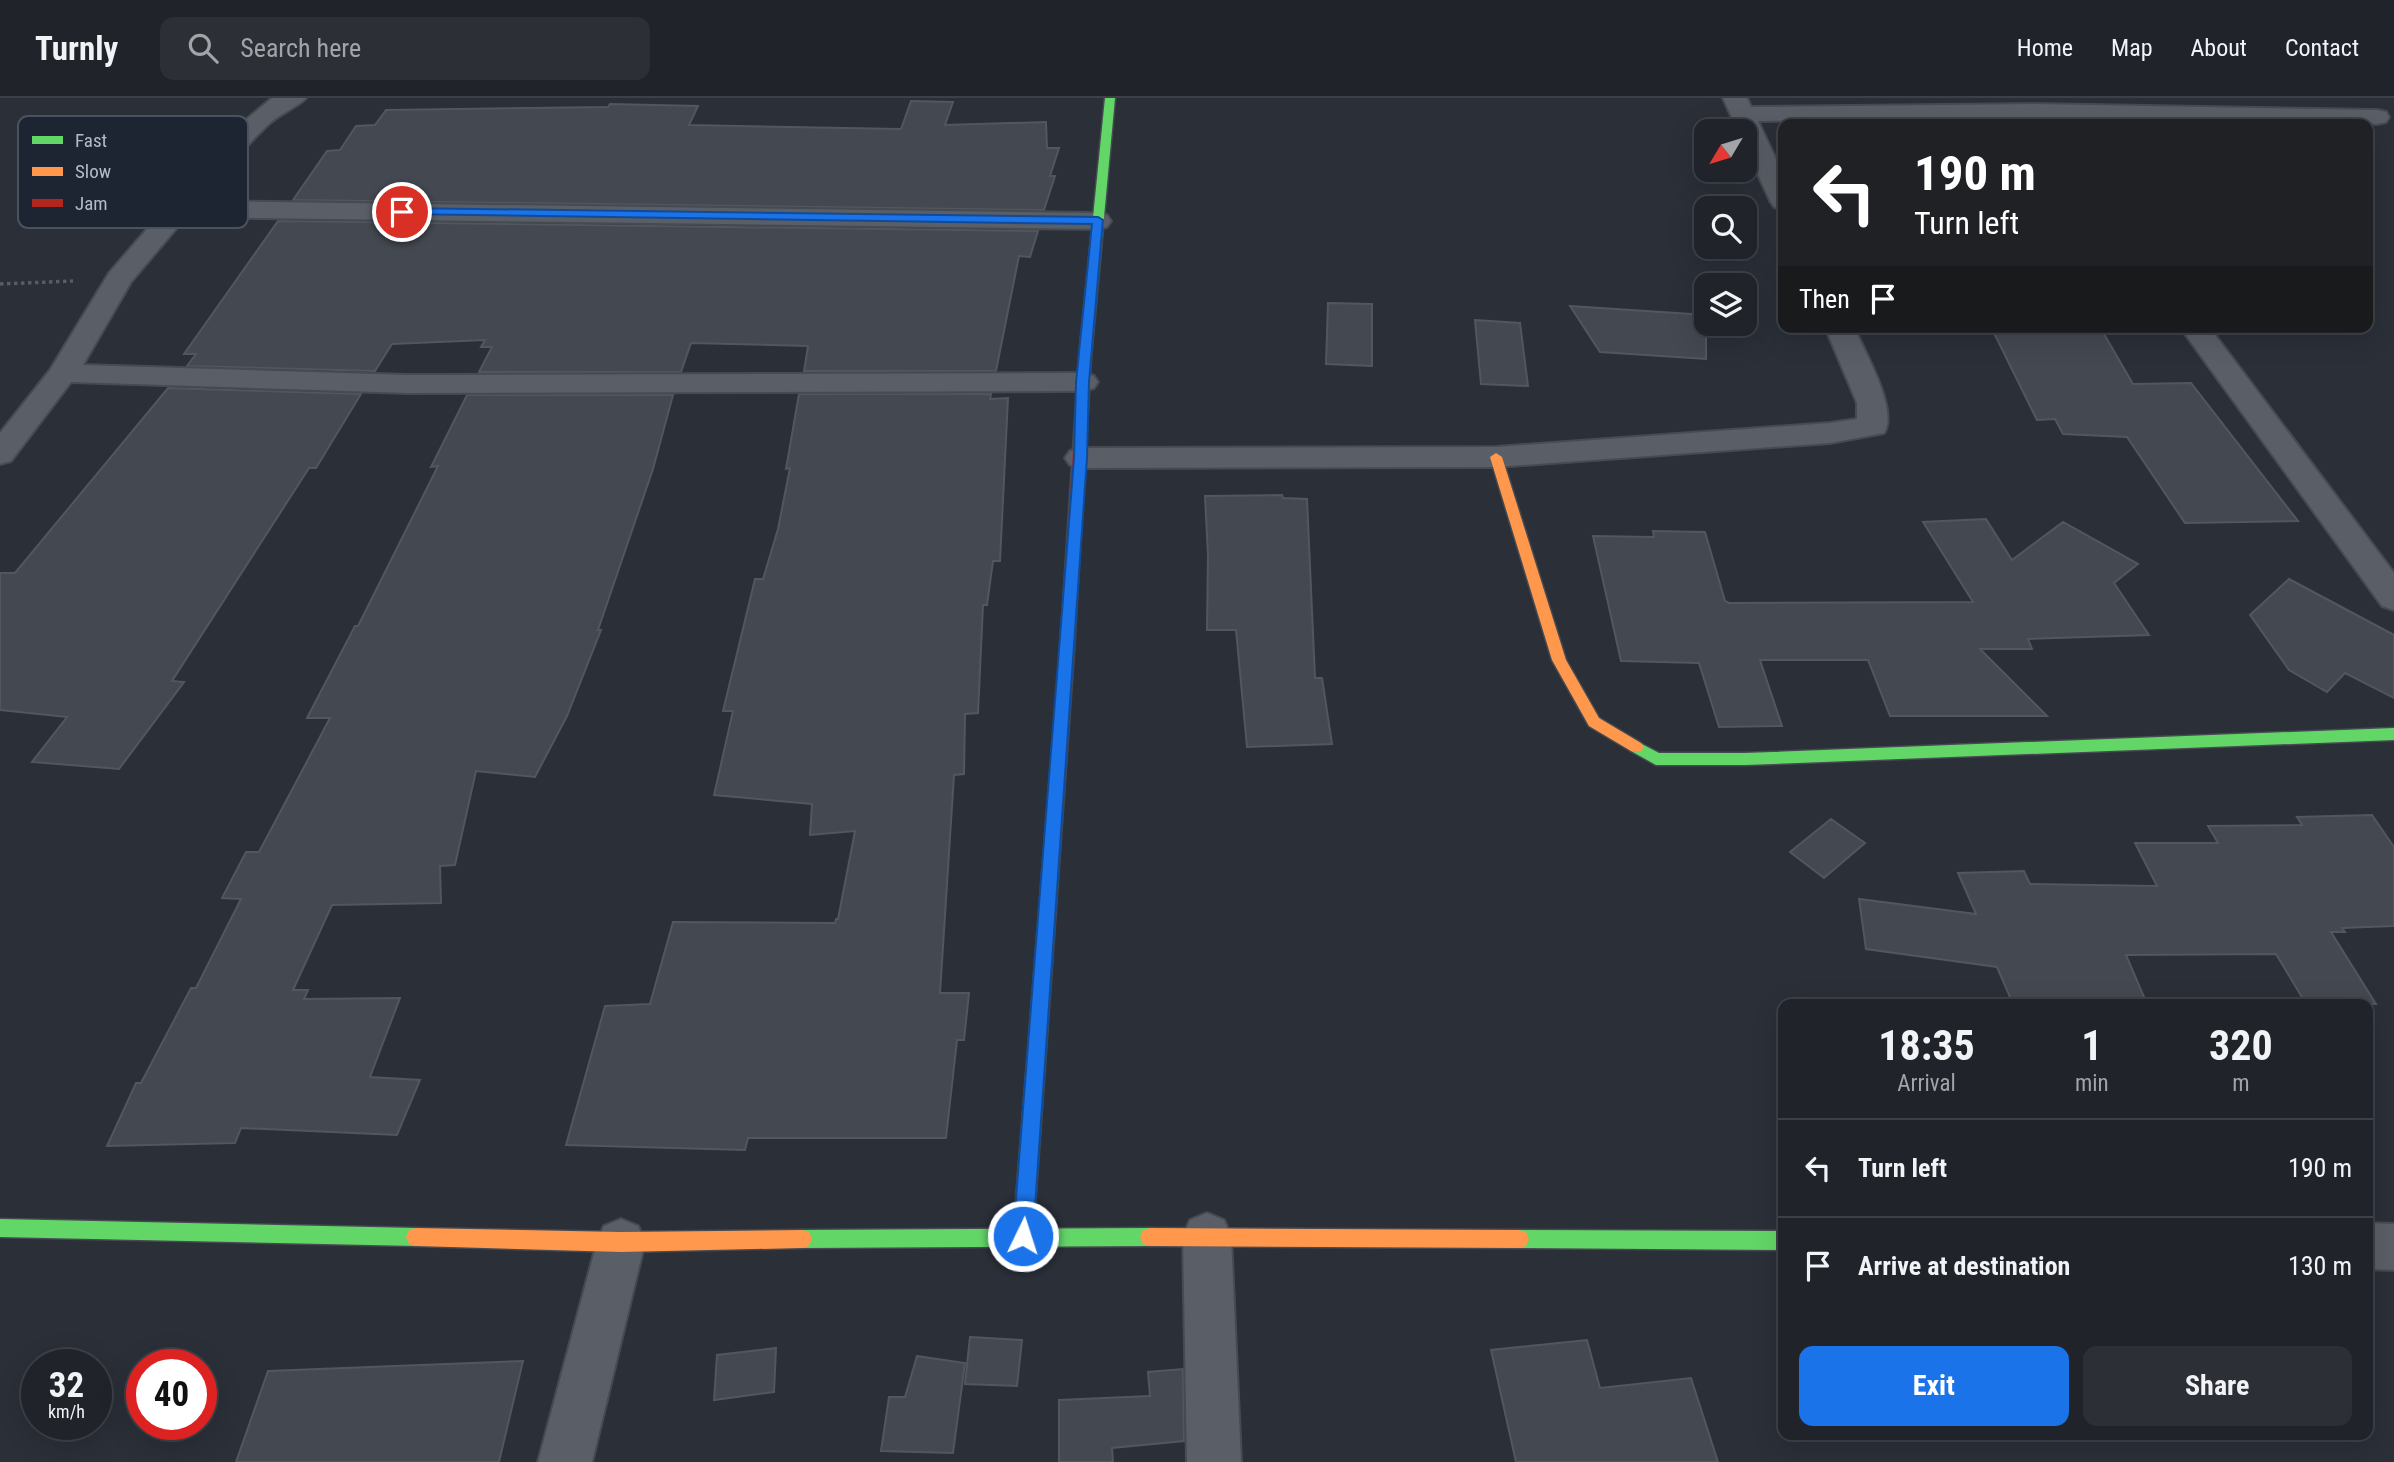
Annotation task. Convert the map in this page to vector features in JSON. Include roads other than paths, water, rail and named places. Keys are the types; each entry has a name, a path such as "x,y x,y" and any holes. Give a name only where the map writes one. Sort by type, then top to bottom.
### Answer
{"street":[{"path":"248,130 276,105 294,98"},
{"path":"1023,1236 1081,458 1083,382 1110,98"},
{"path":"2358,98 2386,124"},
{"path":"1778,190 1740,106 2036,111 2251,119"},
{"path":"248,210 1098,220"},
{"path":"0,454 63,373 119,279 163,228"},
{"path":"1081,458 1496,457 1830,433 1872,426 1872,403 1842,333"},
{"path":"2198,333 2394,598"},
{"path":"63,373 407,384 1083,382"},
{"path":"1496,457 1559,660 1594,722 1656,759 1745,759 2394,734"},
{"path":"0,1228 621,1242 1023,1236 1778,1241"},
{"path":"1207,1236 1214,1462"},
{"path":"565,1462 621,1242"},
{"path":"2373,1246 2394,1247"}]}
